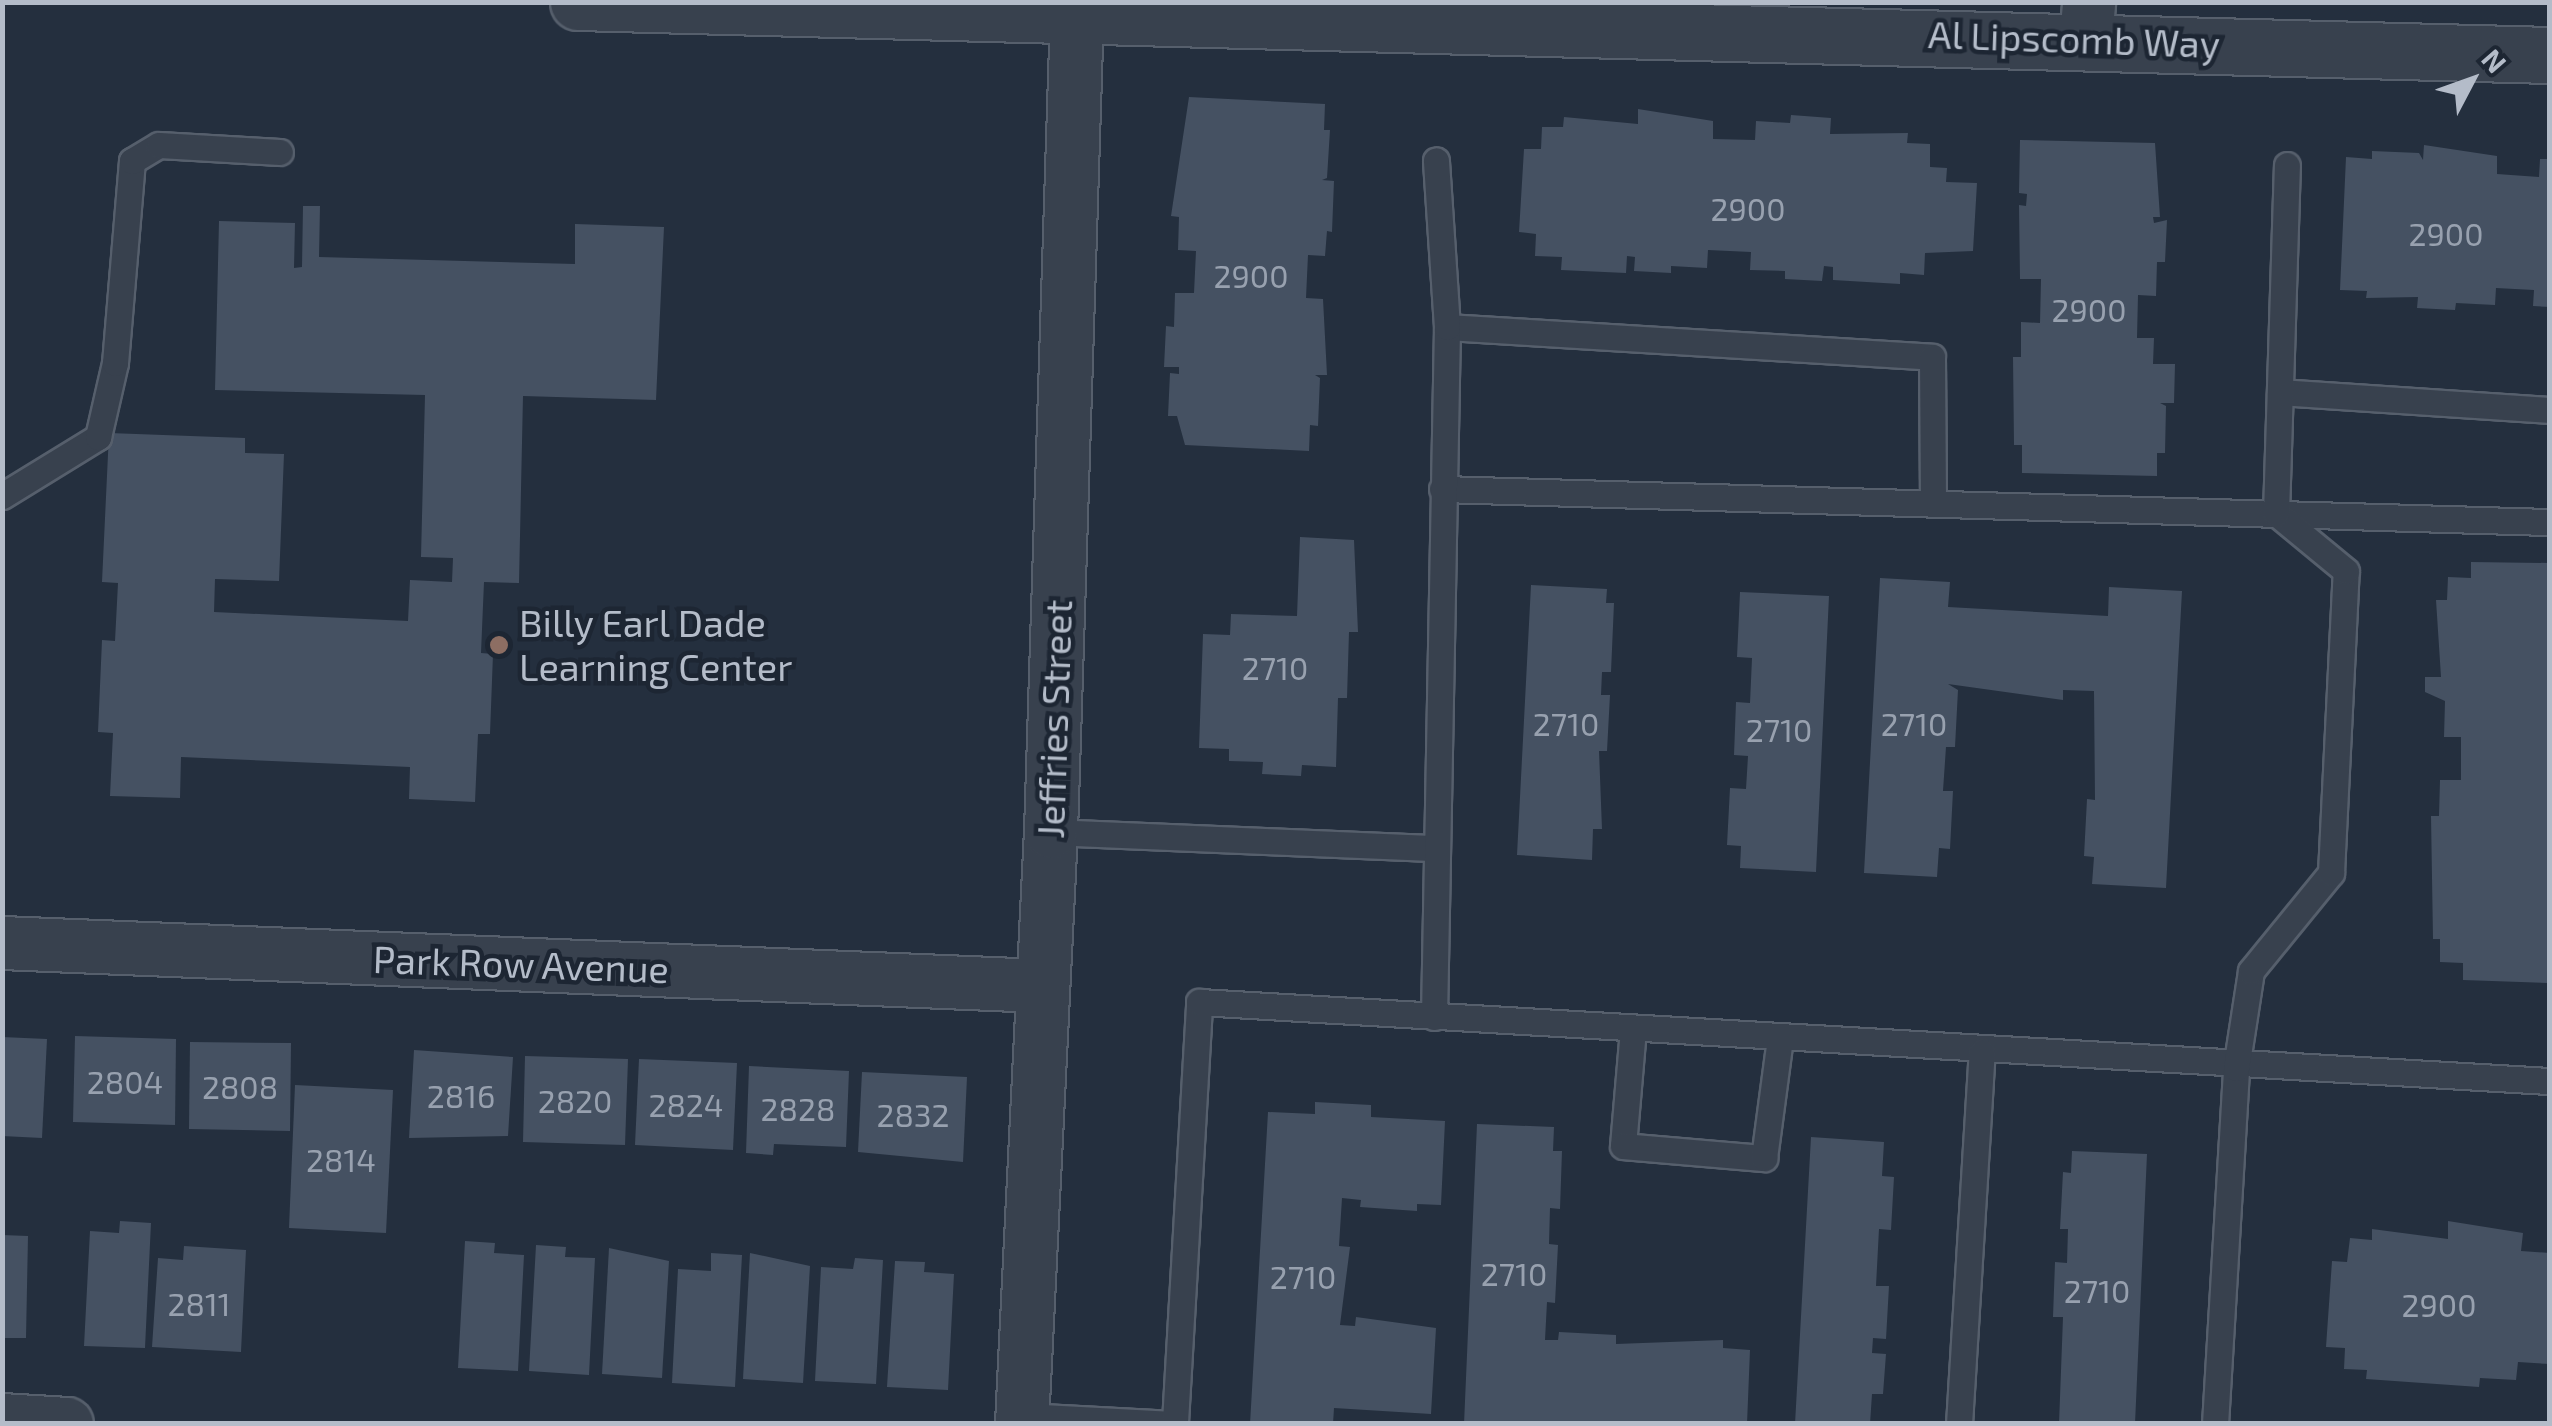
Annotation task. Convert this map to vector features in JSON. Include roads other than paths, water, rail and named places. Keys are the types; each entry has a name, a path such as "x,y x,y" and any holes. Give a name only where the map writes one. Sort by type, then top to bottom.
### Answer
{"street":[{"name":"Al Lipscomb Way","path":"578,2 1021,8 1077,14 1284,10 2088,21 2550,55"},
{"name":"Jeffries Street","path":"1022,1420 1040,986 1051,832 1077,14"},
{"name":"Park Row Avenue","path":"2,943 1040,986"},
{"path":"2,1420 66,1424"}],"lane":[{"path":"2,496 98,437 115,363 132,161 159,145 280,152"},
{"path":"1434,1017 1447,327 1436,160"},
{"path":"2276,513 2286,165"},
{"path":"1447,327 1932,357 1933,503"},
{"path":"2280,392 2550,410"},
{"path":"1442,488 2550,522"},
{"path":"2215,1424 2236,1068 2251,971 2331,874 2346,571 2276,513"},
{"path":"1051,832 1437,848"},
{"path":"1022,1420 1175,1423 1199,1002 2236,1068 2550,1082"},
{"path":"1633,1029 1623,1146 1764,1158 1780,1038"},
{"path":"1959,1424 1982,1052"}],"place":[{"name":"Billy Earl Dade Learning Center","path":"499,645"}]}
